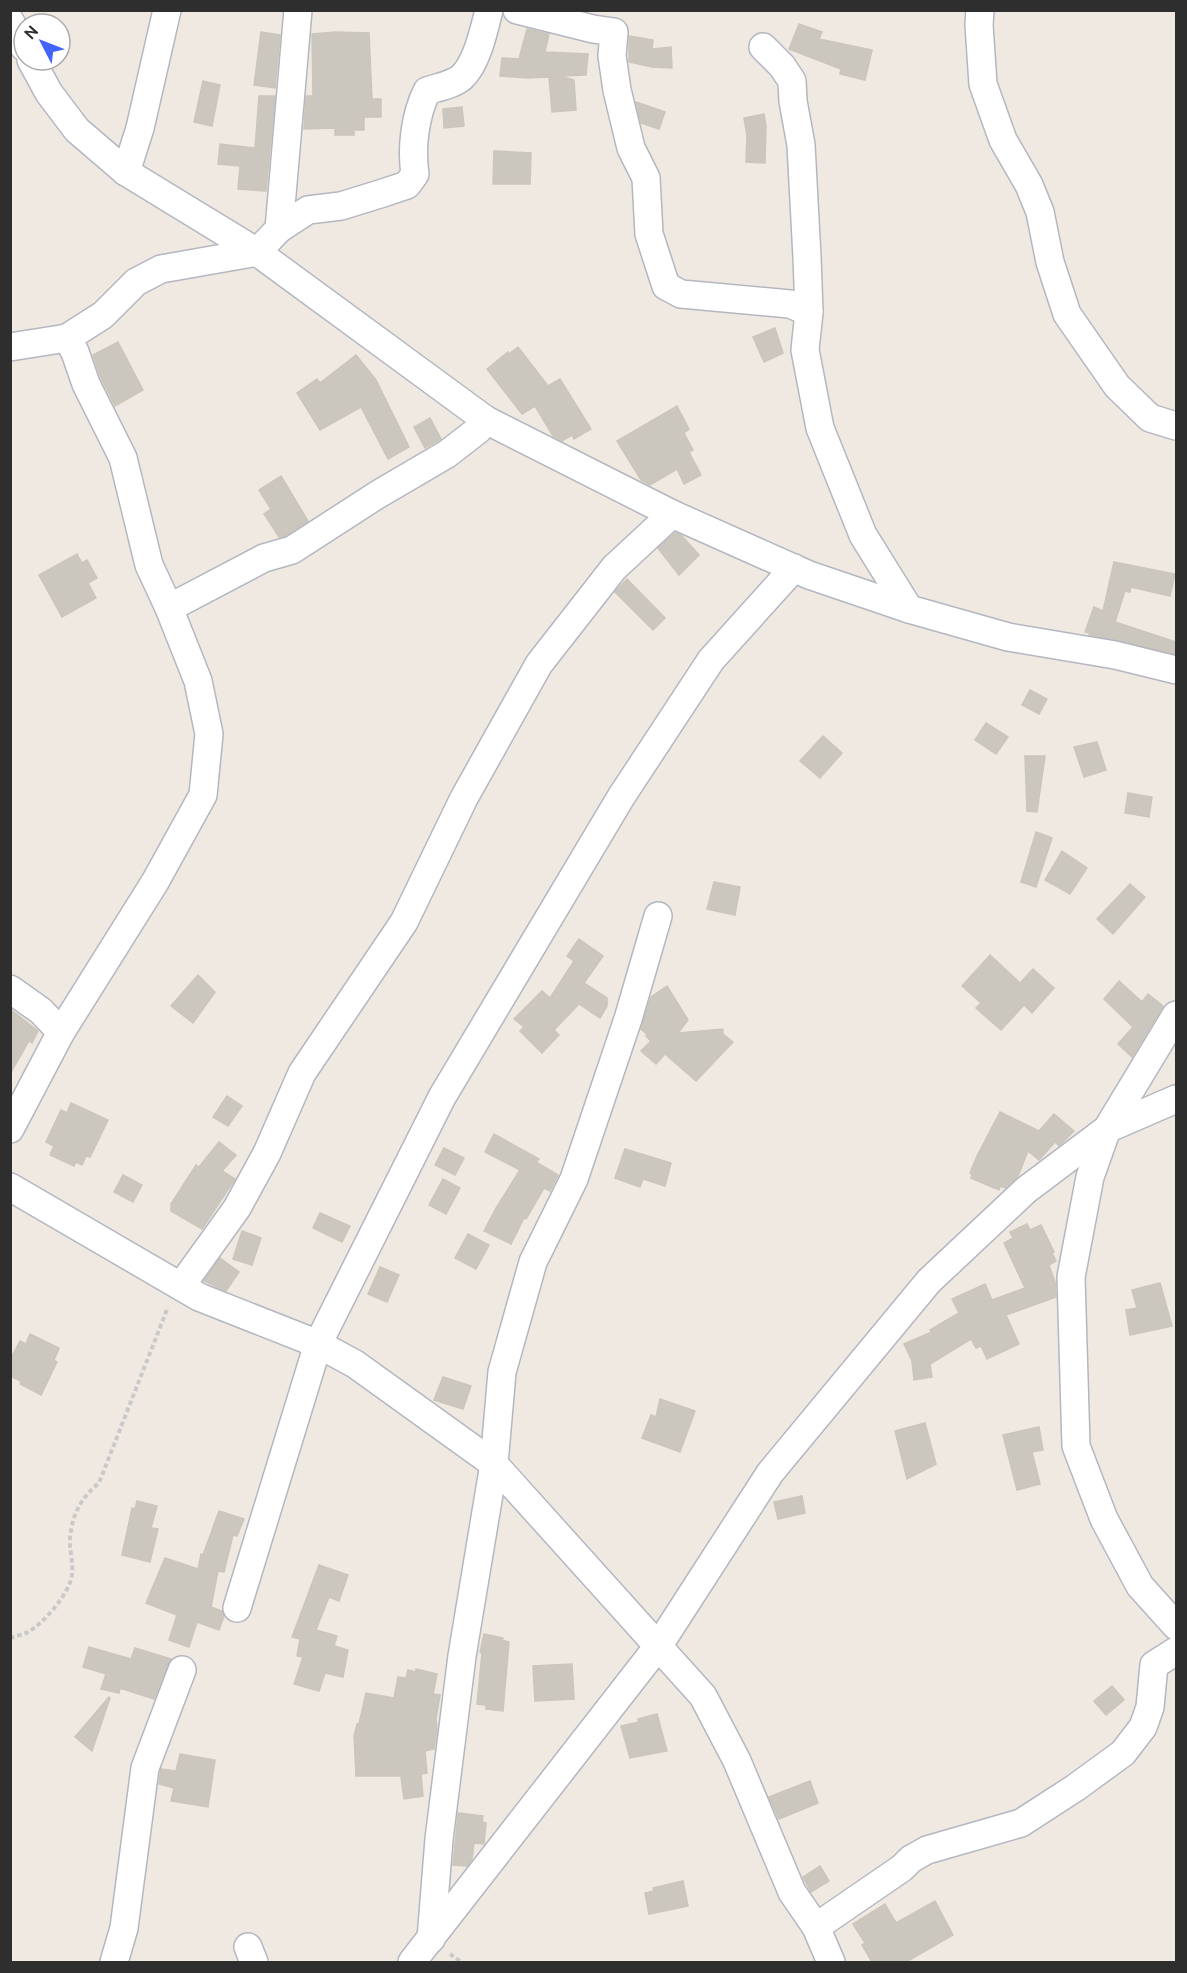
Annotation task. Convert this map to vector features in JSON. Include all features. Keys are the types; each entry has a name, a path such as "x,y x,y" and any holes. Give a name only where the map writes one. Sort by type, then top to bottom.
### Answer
{"street":[{"path":"126,172 145,106 166,10"},
{"path":"279,229 298,10"},
{"path":"10,347 67,338 103,315 136,282 161,269 256,252 279,229 309,210 341,206 407,185 415,174 413,163 416,126 423,98 427,91 454,82 463,76 481,42 489,10"},
{"path":"517,10 582,27 614,32 612,56 617,90 631,148 646,178 649,234 666,286 681,294 790,304 809,312"},
{"path":"980,10 983,84 1004,140 1029,185 1040,212 1050,262 1067,314 1116,386 1150,418 1176,426"},
{"path":"763,47 782,66 792,81 793,101 801,144 809,312 804,350 820,428 863,535 909,609"},
{"path":"38,72 49,93 78,130 126,172 256,252 486,420 672,514 794,568 909,609 1008,637 1115,655 1176,670"},
{"path":"10,1129 61,1032 155,882 203,795 209,734 198,681 169,608 148,565 123,458 86,384 75,351 67,338"},
{"path":"169,608 264,558 292,550 377,495 447,454 478,430 486,420"},
{"path":"181,1286 237,1208 267,1153 302,1073 404,922 464,798 539,664 614,568 672,514"},
{"path":"237,1608 318,1344 442,1097 621,797 711,660 794,568"},
{"path":"431,1939 439,1839 462,1656 494,1464 502,1372 533,1262 574,1179 628,1019 658,916"},
{"path":"10,988 41,1011 61,1032"},
{"path":"1176,1015 1107,1129 1090,1177 1071,1277 1076,1446 1104,1519 1140,1586 1176,1626"},
{"path":"412,1962 659,1645 770,1473 929,1281 1026,1190 1107,1129 1176,1099"},
{"path":"10,1187 199,1297 318,1344 355,1364 494,1464 704,1696 737,1761 792,1892 816,1927 831,1962"},
{"path":"816,1927 902,1869 911,1859 927,1850 1021,1823 1076,1788 1123,1753 1143,1727 1150,1707 1154,1665 1176,1651"},
{"path":"114,1962 123,1928 145,1768 182,1670"}],"path":[{"path":"10,1638 27,1633 41,1622 53,1610 66,1590 72,1574 69,1535 75,1513 85,1493 99,1483 168,1306 181,1286"}],"building":[{"path":"799,24 822,32 819,39 872,50 865,80 840,74 841,69 789,49"},
{"path":"527,29 549,34 545,52 588,54 586,75 561,76 574,80 576,110 552,112 549,77 500,76 502,58 519,59"},
{"path":"261,32 280,35 275,88 254,85"},
{"path":"369,33 372,99 381,99 381,117 364,117 364,130 354,130 354,135 335,135 335,128 304,129 306,96 313,96 312,34"},
{"path":"629,36 653,40 652,49 671,47 672,68 629,62"},
{"path":"203,81 220,85 212,126 194,122"},
{"path":"259,96 275,96 266,191 238,189 240,166 218,164 220,144 255,148"},
{"path":"636,102 665,112 659,129 641,123"},
{"path":"462,107 464,126 444,128 443,109"},
{"path":"764,114 765,163 746,162 747,136 744,118"},
{"path":"494,151 531,153 530,184 493,184"},
{"path":"775,328 783,353 764,362 753,337"},
{"path":"118,342 143,390 115,406 93,355"},
{"path":"518,347 548,386 560,379 591,429 574,439 572,435 562,441 553,436 535,406 522,414 487,369"},
{"path":"356,355 376,380 409,447 388,459 361,407 320,430 297,393 317,379 320,383"},
{"path":"677,406 689,429 684,433 693,450 689,452 701,475 684,484 677,469 650,485 641,480 617,441"},
{"path":"430,418 441,439 425,448 414,427"},
{"path":"281,476 308,521 285,536 279,537 264,514 271,509 259,490"},
{"path":"675,533 681,535 699,555 679,575 658,548"},
{"path":"77,554 82,563 87,560 97,578 88,583 96,598 62,617 39,575"},
{"path":"1114,562 1175,574 1170,596 1131,587 1130,592 1125,591 1115,622 1176,642 1176,654 1089,635 1090,633 1085,632 1094,607 1103,611"},
{"path":"627,579 665,618 653,630 615,592"},
{"path":"1030,690 1047,699 1039,714 1022,705"},
{"path":"986,723 1008,737 996,754 975,740"},
{"path":"823,736 842,753 820,778 800,761"},
{"path":"1097,742 1106,770 1084,777 1074,747"},
{"path":"1025,756 1045,756 1037,812 1027,811"},
{"path":"1128,793 1152,797 1149,817 1125,813"},
{"path":"1036,832 1052,838 1036,887 1021,882"},
{"path":"1062,851 1087,868 1070,894 1045,880"},
{"path":"714,882 740,887 735,915 707,909"},
{"path":"1130,884 1145,897 1113,934 1097,919"},
{"path":"579,939 603,956 584,983 607,998 607,1006 600,1018 579,1004 554,1030 559,1035 542,1053 520,1031 524,1027 514,1019 542,991 550,998 574,961 567,956"},
{"path":"990,955 1020,983 1033,969 1054,988 1032,1013 1024,1005 1001,1030 976,1008 981,1003 962,986"},
{"path":"198,975 215,992 193,1023 171,1006"},
{"path":"1119,981 1142,1002 1148,994 1163,1006 1132,1057 1118,1044 1133,1027 1104,999"},
{"path":"667,986 688,1020 678,1033 723,1029 723,1034 733,1042 696,1081 665,1054 656,1064 641,1051 651,1041 641,1029 651,997"},
{"path":"10,1009 38,1031 32,1043 29,1041 10,1074"},
{"path":"227,1096 242,1106 228,1126 213,1117"},
{"path":"71,1103 108,1120 90,1157 86,1156 82,1165 76,1162 74,1166 50,1155 54,1146 46,1142 61,1110 67,1113"},
{"path":"1000,1112 1039,1131 1054,1114 1074,1131 1059,1146 1055,1142 1039,1160 1028,1151 1018,1176 1005,1188 1000,1186 999,1190 971,1178 970,1173"},
{"path":"494,1134 539,1159 536,1162 558,1175 550,1191 544,1188 526,1219 524,1218 511,1244 484,1231 520,1170 485,1152"},
{"path":"219,1142 236,1155 222,1171 235,1179 202,1229 171,1211 171,1204 196,1165 199,1167"},
{"path":"444,1148 464,1158 455,1175 435,1165"},
{"path":"625,1149 671,1163 665,1186 643,1179 640,1187 615,1178"},
{"path":"123,1175 142,1185 133,1202 114,1192"},
{"path":"443,1179 460,1188 446,1214 429,1205"},
{"path":"320,1213 350,1226 342,1242 313,1228"},
{"path":"1027,1224 1030,1230 1041,1225 1054,1252 1052,1253 1056,1261 1049,1265 1055,1282 1056,1297 1006,1315 1019,1344 987,1359 981,1346 976,1348 971,1339 930,1364 932,1377 914,1380 912,1361 904,1344 932,1332 930,1330 959,1313 952,1299 985,1284 992,1300 1025,1288 1004,1243 1013,1238 1010,1232"},
{"path":"242,1231 261,1238 252,1265 233,1259"},
{"path":"468,1234 489,1245 476,1269 455,1258"},
{"path":"220,1258 239,1272 226,1291 204,1281"},
{"path":"380,1267 399,1275 387,1302 368,1294"},
{"path":"1160,1283 1172,1326 1130,1335 1126,1310 1137,1308 1132,1290"},
{"path":"30,1334 59,1348 54,1360 57,1362 41,1395 10,1376 10,1360 20,1341 26,1344"},
{"path":"443,1377 471,1386 463,1409 434,1400"},
{"path":"660,1399 695,1411 680,1452 642,1438 651,1415 656,1417"},
{"path":"925,1423 936,1464 907,1479 895,1431"},
{"path":"1039,1427 1043,1450 1032,1452 1040,1484 1017,1490 1003,1435"},
{"path":"802,1496 805,1513 778,1519 774,1502"},
{"path":"137,1501 157,1506 151,1528 158,1529 150,1562 122,1555 132,1508 135,1509"},
{"path":"219,1511 244,1519 237,1536 233,1535 224,1572 218,1571 211,1607 222,1611 224,1616 219,1630 197,1622 189,1647 169,1640 177,1615 146,1603 165,1558 198,1569 201,1554 203,1555"},
{"path":"319,1565 348,1575 339,1601 329,1597 316,1630 337,1636 334,1646 348,1650 343,1677 325,1673 319,1691 294,1684 303,1657 297,1656 300,1639 292,1637"},
{"path":"484,1634 503,1638 502,1640 509,1642 503,1711 486,1709 486,1705 477,1704 482,1653 480,1652"},
{"path":"89,1647 131,1659 135,1648 171,1659 154,1699 120,1688 119,1693 101,1689 106,1674 83,1667"},
{"path":"572,1664 574,1699 535,1701 533,1666"},
{"path":"416,1669 437,1674 433,1694 440,1695 436,1719 437,1729 434,1749 425,1751 427,1773 421,1774 423,1796 404,1799 401,1776 356,1776 354,1736 366,1693 394,1698 398,1677 406,1678 408,1670 416,1672"},
{"path":"1112,1686 1124,1700 1106,1715 1094,1701"},
{"path":"110,1698 92,1751 75,1737"},
{"path":"657,1714 667,1751 630,1758 621,1726 639,1722 638,1719"},
{"path":"180,1754 215,1760 208,1807 171,1801 174,1788 159,1784 161,1769 176,1771"},
{"path":"810,1781 818,1803 779,1819 769,1797"},
{"path":"458,1813 483,1816 482,1822 486,1823 484,1844 474,1843 472,1859 467,1866 453,1865"},
{"path":"820,1866 829,1881 811,1892 803,1877"},
{"path":"683,1881 688,1906 649,1914 645,1893 654,1891 653,1888"},
{"path":"935,1901 953,1935 906,1962 872,1962 862,1945 865,1943 853,1924 885,1904 896,1923"}]}
